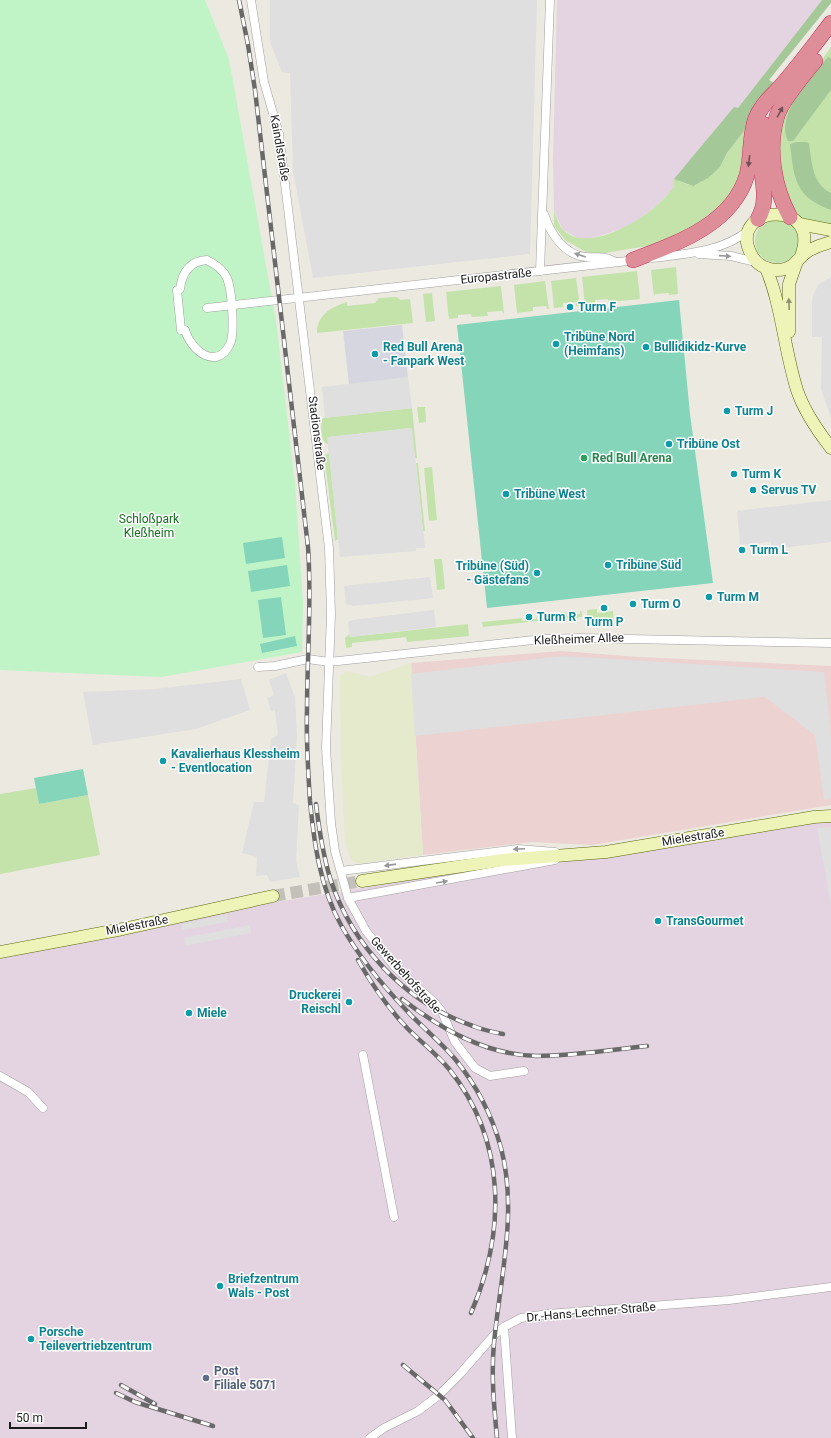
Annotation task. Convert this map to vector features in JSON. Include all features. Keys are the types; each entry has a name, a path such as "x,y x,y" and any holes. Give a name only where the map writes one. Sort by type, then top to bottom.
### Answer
{"highway":[{"path":"633,260 672,245 700,230 729,207 737,196 747,174 752,132 756,117 767,99 779,89 831,24"},
{"path":"794,221 776,184 773,150 777,116 799,81 831,40"},
{"path":"754,225 764,208 765,200 761,163 761,139 764,119 779,89"}],"street":[{"name":"Kaindlstraße","path":"251,0 264,82 279,134 300,297"},
{"path":"540,271 550,0"},
{"path":"543,210 552,232 569,250 585,257 604,256 617,262"},
{"name":"Europastraße","path":"300,297 692,253 740,238 754,225 775,213 794,221 831,230"},
{"path":"790,357 788,294 791,275 799,258 804,240 794,221"},
{"path":"754,225 748,248 774,286 797,390 811,420 831,448"},
{"name":"Europastraße","path":"692,253 731,256 782,270 792,265 810,250 831,242"},
{"path":"207,260 217,266 227,279 231,305 233,335 224,352 216,356 209,357 196,351 191,345 185,330 181,330 177,290 180,289 181,281 190,265 196,261 207,260"},
{"path":"207,308 300,297"},
{"name":"Stadionstraße","path":"300,297 329,548 331,600 329,662"},
{"name":"Kleßheimer Allee","path":"258,667 275,666 308,660 329,662 543,639 579,638 831,643"},
{"name":"Gewerbehofstraße","path":"329,662 326,748 332,823 336,851 348,898 366,931 381,952 435,1003 442,1012 455,1042 475,1068 490,1076 524,1071"},
{"name":"Mielestraße","path":"814,817 831,810"},
{"name":"Mielestraße","path":"362,881 503,860 606,852 814,817 831,816"},
{"name":"Mielestraße","path":"341,871 518,849 543,850 572,855"},
{"name":"Mielestraße","path":"348,898 546,862 572,855"},
{"name":"Mielestraße","path":"0,952 123,928 273,896"},
{"path":"363,1056 394,1217"},
{"path":"0,1076 28,1092 43,1108"},
{"name":"Dr.-Hans-Lechner-Straße","path":"370,1438 384,1428 418,1411 439,1395 460,1374 495,1334 504,1327 521,1318 729,1300 831,1287"},
{"path":"504,1327 512,1438"}],"shaded area":[{"path":"270,0 537,0 530,254 313,278 293,171 290,73 282,72 270,42"},
{"path":"557,0 822,0 675,187 656,206 634,223 618,230 590,239 580,239 563,230 554,211 553,159"},
{"path":"831,277 831,418 821,389 822,337 812,337 812,301 819,284"},
{"name":"Red Bull Arena - Fanpark West","path":"402,325 408,377 349,384 343,331"},
{"path":"408,377 412,408 325,418 322,387"},
{"path":"412,428 425,548 416,548 416,551 340,557 327,437"},
{"path":"831,500 831,542 772,549 771,542 740,545 737,511"},
{"path":"430,577 433,598 353,606 346,604 344,586"},
{"path":"434,610 436,627 350,637 348,622 353,620"},
{"path":"561,651 640,657 831,666 831,805 592,845 532,842 423,855 411,663"},
{"path":"561,656 824,672 831,737 831,798 824,800 815,735 765,697 415,736 411,674"},
{"path":"286,673 295,697 297,735 293,803 299,805 296,861 300,877 270,882 267,875 256,876 257,857 242,853 254,802 264,802 271,739 278,735 275,710 271,711 267,698 274,695 269,680"},
{"path":"241,679 250,710 196,729 93,745 83,692 155,689"},
{"path":"831,818 831,1438 0,1438 0,959 271,903 448,874"},
{"path":"831,827 831,906 817,828"},
{"path":"227,915 228,922 182,930 181,924"},
{"path":"250,925 251,933 185,946 184,938"}],"green space":[{"name":"Schloßpark Kleßheim","path":"0,0 205,0 229,59 276,321 295,484 303,602 302,652 161,677 0,670"},
{"path":"822,0 831,0 831,3 769,80 774,83 762,101 756,102 744,131 727,153 720,167 708,178 693,186 674,179 734,107 738,108"},
{"path":"831,47 831,226 805,221 789,207 781,182 778,138 782,115"},
{"path":"828,57 831,58 831,90 793,141 788,141 785,130 791,107 805,85"},
{"path":"762,101 744,173 714,216 654,245 598,254 586,252 565,240 554,226 554,211 563,230 573,236 585,238 598,237 624,227 647,214 663,200 674,187 674,179 689,185 701,182 720,167 727,153 744,131 756,102"},
{"path":"807,142 809,144 812,165 816,178 825,189 831,193 831,210 810,199 803,193 798,185 793,167 790,144"},
{"path":"777,219 789,223 795,229 799,241 795,253 789,259 777,263 765,259 759,253 755,241 759,229 765,223"},
{"path":"676,267 678,294 655,294 654,297 651,270"},
{"path":"637,271 640,299 609,302 608,299 595,300 595,304 585,305 582,277"},
{"path":"576,278 580,306 576,306 576,302 563,303 563,307 554,308 551,281"},
{"path":"545,281 549,309 547,309 546,306 533,307 533,311 517,313 514,285"},
{"path":"501,286 504,314 502,311 487,312 488,316 472,317 471,314 458,315 458,318 449,319 446,292"},
{"path":"432,293 435,321 426,322 423,294"},
{"path":"397,297 400,300 410,299 413,323 317,333 319,321 330,309 336,306 347,302 347,306 375,303 379,298"},
{"name":"Red Bull Arena","path":"679,300 690,414 713,583 487,608 457,325"},
{"path":"417,407 425,407 426,422 419,423"},
{"path":"412,408 417,458 415,458 411,428 328,437 328,444 325,443 321,427 323,418"},
{"path":"329,453 338,539 335,541 325,462 325,455"},
{"path":"416,463 418,463 425,531 423,531"},
{"path":"432,467 437,520 429,521 424,468"},
{"path":"282,537 285,558 246,564 243,543"},
{"path":"434,559 442,559 445,589 437,590"},
{"path":"287,565 290,586 251,592 248,571"},
{"path":"281,597 286,635 263,638 258,600"},
{"path":"597,609 597,613 613,611 614,626 602,622 588,623 587,610"},
{"path":"580,611 582,611 582,617 551,620 551,614 566,612 567,616 580,614"},
{"path":"536,616 538,621 483,627 482,622 522,618 522,621 536,619"},
{"path":"468,624 469,636 407,642 406,637 352,643 352,647 346,648 345,638 349,634 350,637"},
{"path":"295,636 297,646 262,653 260,644"},
{"path":"411,663 423,855 360,864 351,860 345,843 341,764 340,676 347,671 370,677"},
{"path":"83,769 88,795 39,804 34,778"},
{"path":"36,788 39,804 88,795 100,855 0,874 0,794"}],"tunnel":[{"path":"273,896 362,881"}],"railway":[{"path":"239,0 255,90 308,547 309,609 307,744 310,801 316,849 328,896 348,937 372,971 390,992 444,1047 463,1069 483,1101 501,1148 506,1172 508,1221 493,1355 493,1390 497,1438"},
{"path":"316,804 325,860 330,878 352,927 367,949 404,987 425,1003 449,1016 473,1026 503,1034"},
{"path":"358,960 387,1005 408,1029 449,1069 468,1097 482,1126 491,1156 495,1188 495,1219 490,1251 482,1282 471,1313"},
{"path":"402,999 448,1030 500,1051 537,1056 564,1055 647,1046"},
{"path":"403,1365 445,1400 473,1438"},
{"path":"121,1385 155,1404"},
{"path":"116,1393 135,1402 213,1426"}],"place":[{"name":"Turm F","path":"570,307"},
{"name":"Tribüne Nord (Heimfans)","path":"556,344"},
{"name":"Bullidikidz-Kurve","path":"646,347"},
{"name":"Red Bull Arena - Fanpark West","path":"375,354"},
{"name":"Turm J","path":"727,411"},
{"name":"Tribüne Ost","path":"669,444"},
{"name":"Red Bull Arena","path":"584,458"},
{"name":"Turm K","path":"734,474"},
{"name":"Servus TV","path":"753,490"},
{"name":"Tribüne West","path":"506,494"},
{"name":"Turm L","path":"742,550"},
{"name":"Tribüne Süd","path":"608,565"},
{"name":"Tribüne (Süd) - Gästefans","path":"537,573"},
{"name":"Turm M","path":"709,597"},
{"name":"Turm O","path":"633,604"},
{"name":"Turm P","path":"604,608"},
{"name":"Turm R","path":"529,617"},
{"name":"Kavalierhaus Klessheim - Eventlocation","path":"163,761"},
{"name":"TransGourmet","path":"658,921"},
{"name":"Druckerei Reischl","path":"349,1002"},
{"name":"Miele","path":"189,1013"},
{"name":"Briefzentrum Wals - Post","path":"220,1286"},
{"name":"Porsche Teilevertriebzentrum","path":"31,1339"},
{"name":"Post Filiale 5071","path":"206,1378"}]}
